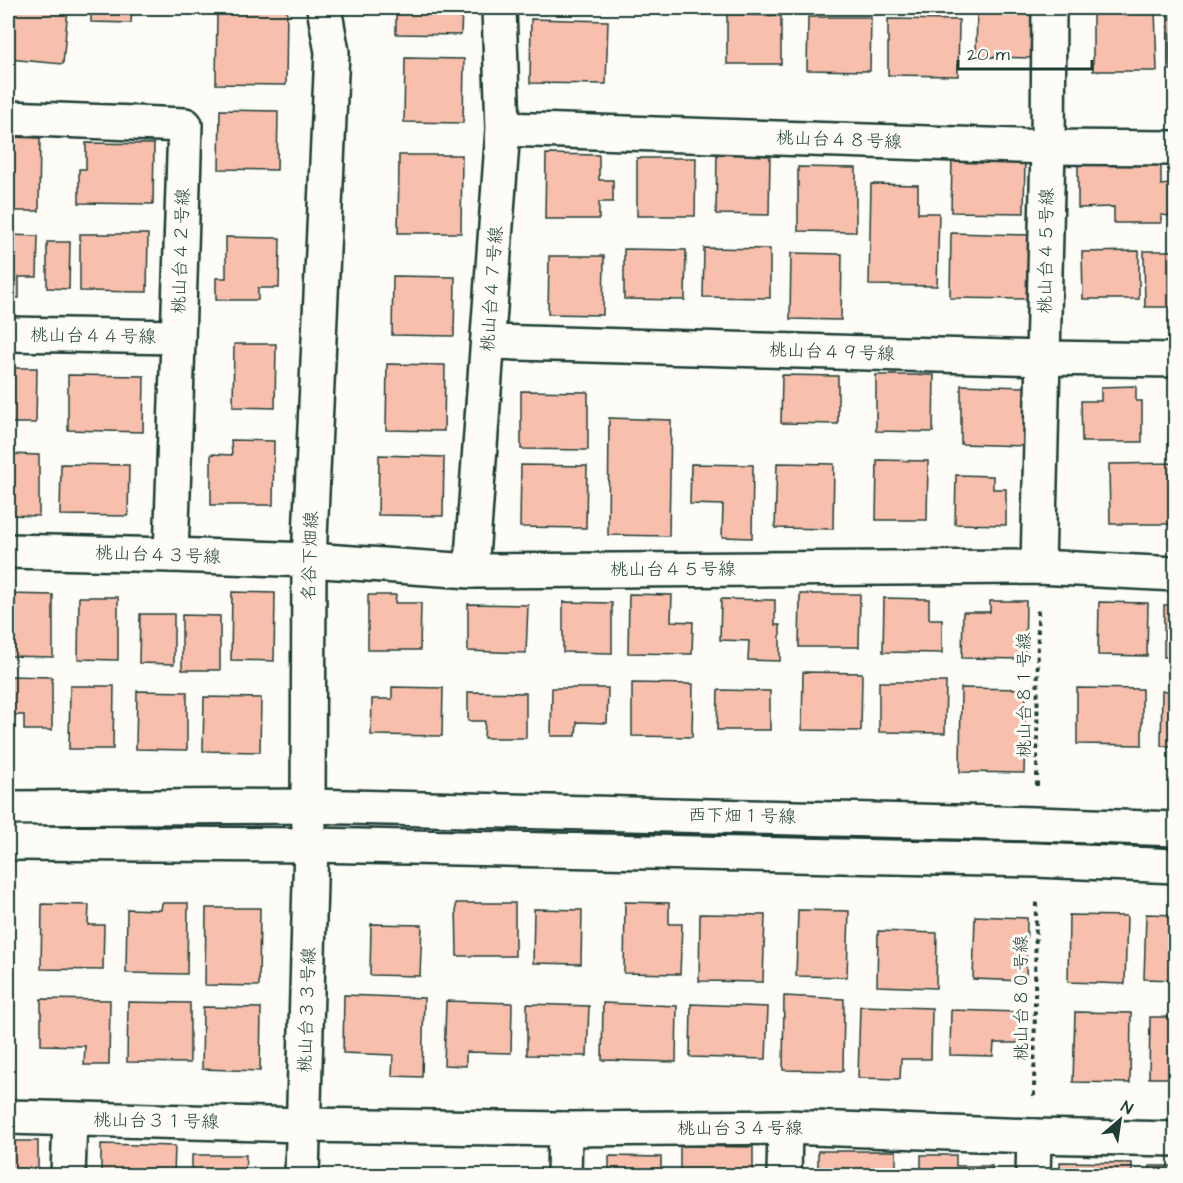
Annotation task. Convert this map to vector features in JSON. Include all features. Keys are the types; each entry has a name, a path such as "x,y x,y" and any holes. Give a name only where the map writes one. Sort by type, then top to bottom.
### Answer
{"street":[{"name":"名谷下畑線","path":"311,845 308,806 309,560 332,52 324,8"},
{"name":"桃山台４７号線","path":"471,571 503,129 499,8"},
{"name":"桃山台４５号線","path":"1038,567 1049,8"},
{"name":"桃山台４２号線","path":"8,118 184,125 171,555"},
{"name":"桃山台４８号線","path":"503,129 1048,147 1176,148"},
{"name":"桃山台４４号線","path":"8,334 178,337"},
{"name":"桃山台４９号線","path":"488,342 1176,360"},
{"name":"桃山台４３号線","path":"8,551 309,560"},
{"name":"桃山台４５号線","path":"309,560 471,571 1038,567 1176,574"},
{"path":"8,808 308,806"},
{"name":"西下畑１号線","path":"308,806 1176,829"},
{"path":"8,843 311,845"},
{"name":"西下畑１号線","path":"311,845 1036,860 1176,866"},
{"name":"桃山台３３号線","path":"302,1176 311,845"},
{"name":"桃山台３１号線","path":"8,1117 304,1125"},
{"path":"68,1176 70,1119"},
{"name":"桃山台３４号線","path":"304,1125 565,1129 785,1127 1176,1139"},
{"path":"784,1176 785,1127"},
{"path":"564,1176 565,1129"},
{"path":"1033,1176 1034,1136"}],"path":[{"name":"桃山台８１号線","path":"1036,824 1038,567"},
{"name":"桃山台８０号線","path":"1034,1136 1036,860"}],"building":[{"path":"8,8 68,8 63,64 8,59"},
{"path":"91,8 132,8 131,23 91,22"},
{"path":"193,8 287,8 286,85 216,84 217,13 193,13"},
{"path":"396,8 462,8 461,35 396,34"},
{"path":"977,8 1037,8 1036,58 976,57"},
{"path":"1093,9 1155,9 1157,71 1093,71"},
{"path":"1169,9 1176,9 1176,70 1170,70"},
{"path":"727,14 781,16 781,64 727,64"},
{"path":"808,17 871,17 870,71 807,70"},
{"path":"531,19 608,21 606,84 530,83"},
{"path":"888,19 959,20 958,76 888,75"},
{"path":"405,58 464,59 463,123 404,122"},
{"path":"220,110 278,111 277,170 219,169"},
{"path":"8,137 40,138 39,211 8,211"},
{"path":"86,143 154,144 153,204 79,203 79,169 86,169"},
{"path":"717,153 770,154 769,215 716,214"},
{"path":"546,154 599,155 599,180 613,180 613,202 599,202 599,219 545,219"},
{"path":"399,155 462,155 461,233 398,233"},
{"path":"637,158 696,158 695,216 637,216"},
{"path":"952,158 1025,159 1024,213 951,212"},
{"path":"1161,162 1161,185 1171,184 1171,216 1161,215 1161,223 1114,223 1114,207 1078,208 1078,163"},
{"path":"798,167 856,168 856,232 798,231"},
{"path":"871,184 918,185 918,213 939,213 937,286 869,285"},
{"path":"951,233 1029,235 1029,299 950,298"},
{"path":"80,234 148,234 147,292 80,291"},
{"path":"8,235 38,236 37,277 19,277 19,298 8,297"},
{"path":"226,237 280,238 279,288 258,288 258,300 216,300 216,278 226,278"},
{"path":"47,242 70,242 69,289 47,288"},
{"path":"704,248 770,249 770,298 703,297"},
{"path":"624,249 686,250 685,300 624,299"},
{"path":"1139,251 1139,299 1083,299 1082,252"},
{"path":"1144,251 1176,251 1176,307 1145,307"},
{"path":"791,253 842,254 841,320 790,319"},
{"path":"549,256 604,256 603,315 548,314"},
{"path":"393,276 455,277 454,336 392,335"},
{"path":"234,344 276,344 275,408 233,407"},
{"path":"387,364 445,365 444,431 386,430"},
{"path":"8,368 37,368 36,423 8,423"},
{"path":"68,375 144,376 143,432 68,430"},
{"path":"782,375 838,376 838,424 781,423"},
{"path":"876,375 934,375 933,432 876,431"},
{"path":"961,385 1026,387 1025,446 961,444"},
{"path":"1136,386 1136,401 1142,401 1142,442 1082,442 1081,401 1101,401 1101,387"},
{"path":"521,391 588,392 588,450 521,449"},
{"path":"609,418 671,420 669,536 608,535"},
{"path":"231,440 274,441 273,505 211,505 211,454 232,455"},
{"path":"8,454 39,455 39,516 8,515"},
{"path":"379,455 444,457 443,516 378,515"},
{"path":"877,460 928,461 927,520 876,520"},
{"path":"777,463 834,464 833,529 775,528"},
{"path":"1176,463 1176,524 1110,524 1109,464"},
{"path":"61,464 129,465 128,516 60,515"},
{"path":"691,464 753,465 752,538 722,537 723,505 690,504"},
{"path":"521,465 587,466 586,528 520,527"},
{"path":"956,475 993,476 993,489 1006,489 1006,525 955,524"},
{"path":"232,592 275,593 274,661 231,660"},
{"path":"8,594 53,595 53,657 8,656"},
{"path":"629,594 672,595 671,621 693,622 692,654 628,653"},
{"path":"800,594 860,594 859,647 799,647"},
{"path":"368,595 396,595 395,603 421,603 420,650 368,650"},
{"path":"79,597 118,597 118,660 78,659"},
{"path":"884,598 929,599 929,619 942,619 942,653 883,652"},
{"path":"721,599 775,600 775,625 780,625 780,661 748,660 749,641 720,640"},
{"path":"990,601 1026,601 1025,659 962,658 963,612 990,612"},
{"path":"563,602 612,603 612,653 563,652"},
{"path":"1099,602 1148,603 1147,656 1098,655"},
{"path":"468,604 528,605 526,653 468,651"},
{"path":"1164,605 1176,605 1176,657 1164,657"},
{"path":"140,614 174,614 174,664 139,663"},
{"path":"182,615 220,616 220,670 182,670"},
{"path":"803,672 862,673 861,731 802,730"},
{"path":"8,676 52,677 52,730 24,730 24,715 8,715"},
{"path":"879,682 946,682 945,733 879,732"},
{"path":"632,683 693,684 692,737 632,736"},
{"path":"70,686 114,686 113,749 69,749"},
{"path":"392,687 443,688 442,736 371,735 372,699 392,699"},
{"path":"552,688 608,688 607,723 577,722 576,736 551,736"},
{"path":"961,688 1026,689 1024,773 960,772"},
{"path":"1077,688 1142,689 1142,745 1077,744"},
{"path":"718,690 770,691 770,730 717,730"},
{"path":"137,691 187,692 187,750 136,749"},
{"path":"1162,691 1176,691 1176,746 1161,746"},
{"path":"468,692 526,693 526,738 484,738 485,721 468,721"},
{"path":"204,697 261,698 260,752 203,751"},
{"path":"625,902 669,903 669,924 682,924 680,974 624,973"},
{"path":"162,903 188,903 187,974 126,973 127,909 161,910"},
{"path":"456,903 515,903 515,956 457,956"},
{"path":"42,904 89,905 88,925 104,925 103,970 41,969"},
{"path":"206,908 260,908 259,986 205,985"},
{"path":"534,909 582,910 581,964 533,963"},
{"path":"798,910 849,911 847,977 796,976"},
{"path":"700,914 765,915 763,982 699,981"},
{"path":"1146,914 1176,915 1176,980 1144,979"},
{"path":"1069,915 1127,916 1125,984 1068,982"},
{"path":"975,916 1027,918 1026,981 973,979"},
{"path":"371,924 422,925 420,976 370,975"},
{"path":"878,931 937,933 936,988 877,986"},
{"path":"344,995 424,998 422,1077 392,1076 393,1055 343,1053"},
{"path":"784,996 844,999 843,1071 783,1070"},
{"path":"8,997 13,997 12,1049 8,1049"},
{"path":"41,999 110,1000 109,1065 84,1065 85,1046 41,1045"},
{"path":"446,1001 512,1003 511,1053 466,1052 466,1066 444,1065"},
{"path":"128,1002 190,1003 190,1063 127,1062"},
{"path":"603,1003 677,1006 676,1062 602,1060"},
{"path":"527,1004 589,1006 587,1056 527,1055"},
{"path":"691,1004 768,1007 766,1059 690,1057"},
{"path":"860,1006 932,1008 931,1059 901,1059 900,1079 858,1078"},
{"path":"203,1007 261,1008 260,1071 202,1069"},
{"path":"951,1010 1018,1012 1018,1043 994,1043 993,1056 950,1055"},
{"path":"1075,1012 1131,1013 1130,1083 1073,1082"},
{"path":"1150,1017 1176,1017 1176,1078 1149,1078"},
{"path":"8,1141 38,1141 38,1176 8,1176"},
{"path":"101,1144 175,1146 174,1176 101,1176"},
{"path":"680,1146 753,1147 753,1176 680,1176"},
{"path":"818,1151 896,1151 896,1171 905,1171 905,1176 818,1176"},
{"path":"192,1155 246,1155 245,1176 192,1176"},
{"path":"921,1155 956,1155 956,1166 992,1166 992,1176 921,1176"},
{"path":"609,1156 661,1157 661,1176 609,1176"},
{"path":"1060,1162 1132,1163 1132,1176 1060,1176"},
{"path":"1150,1166 1176,1166 1176,1176 1150,1176"}]}
